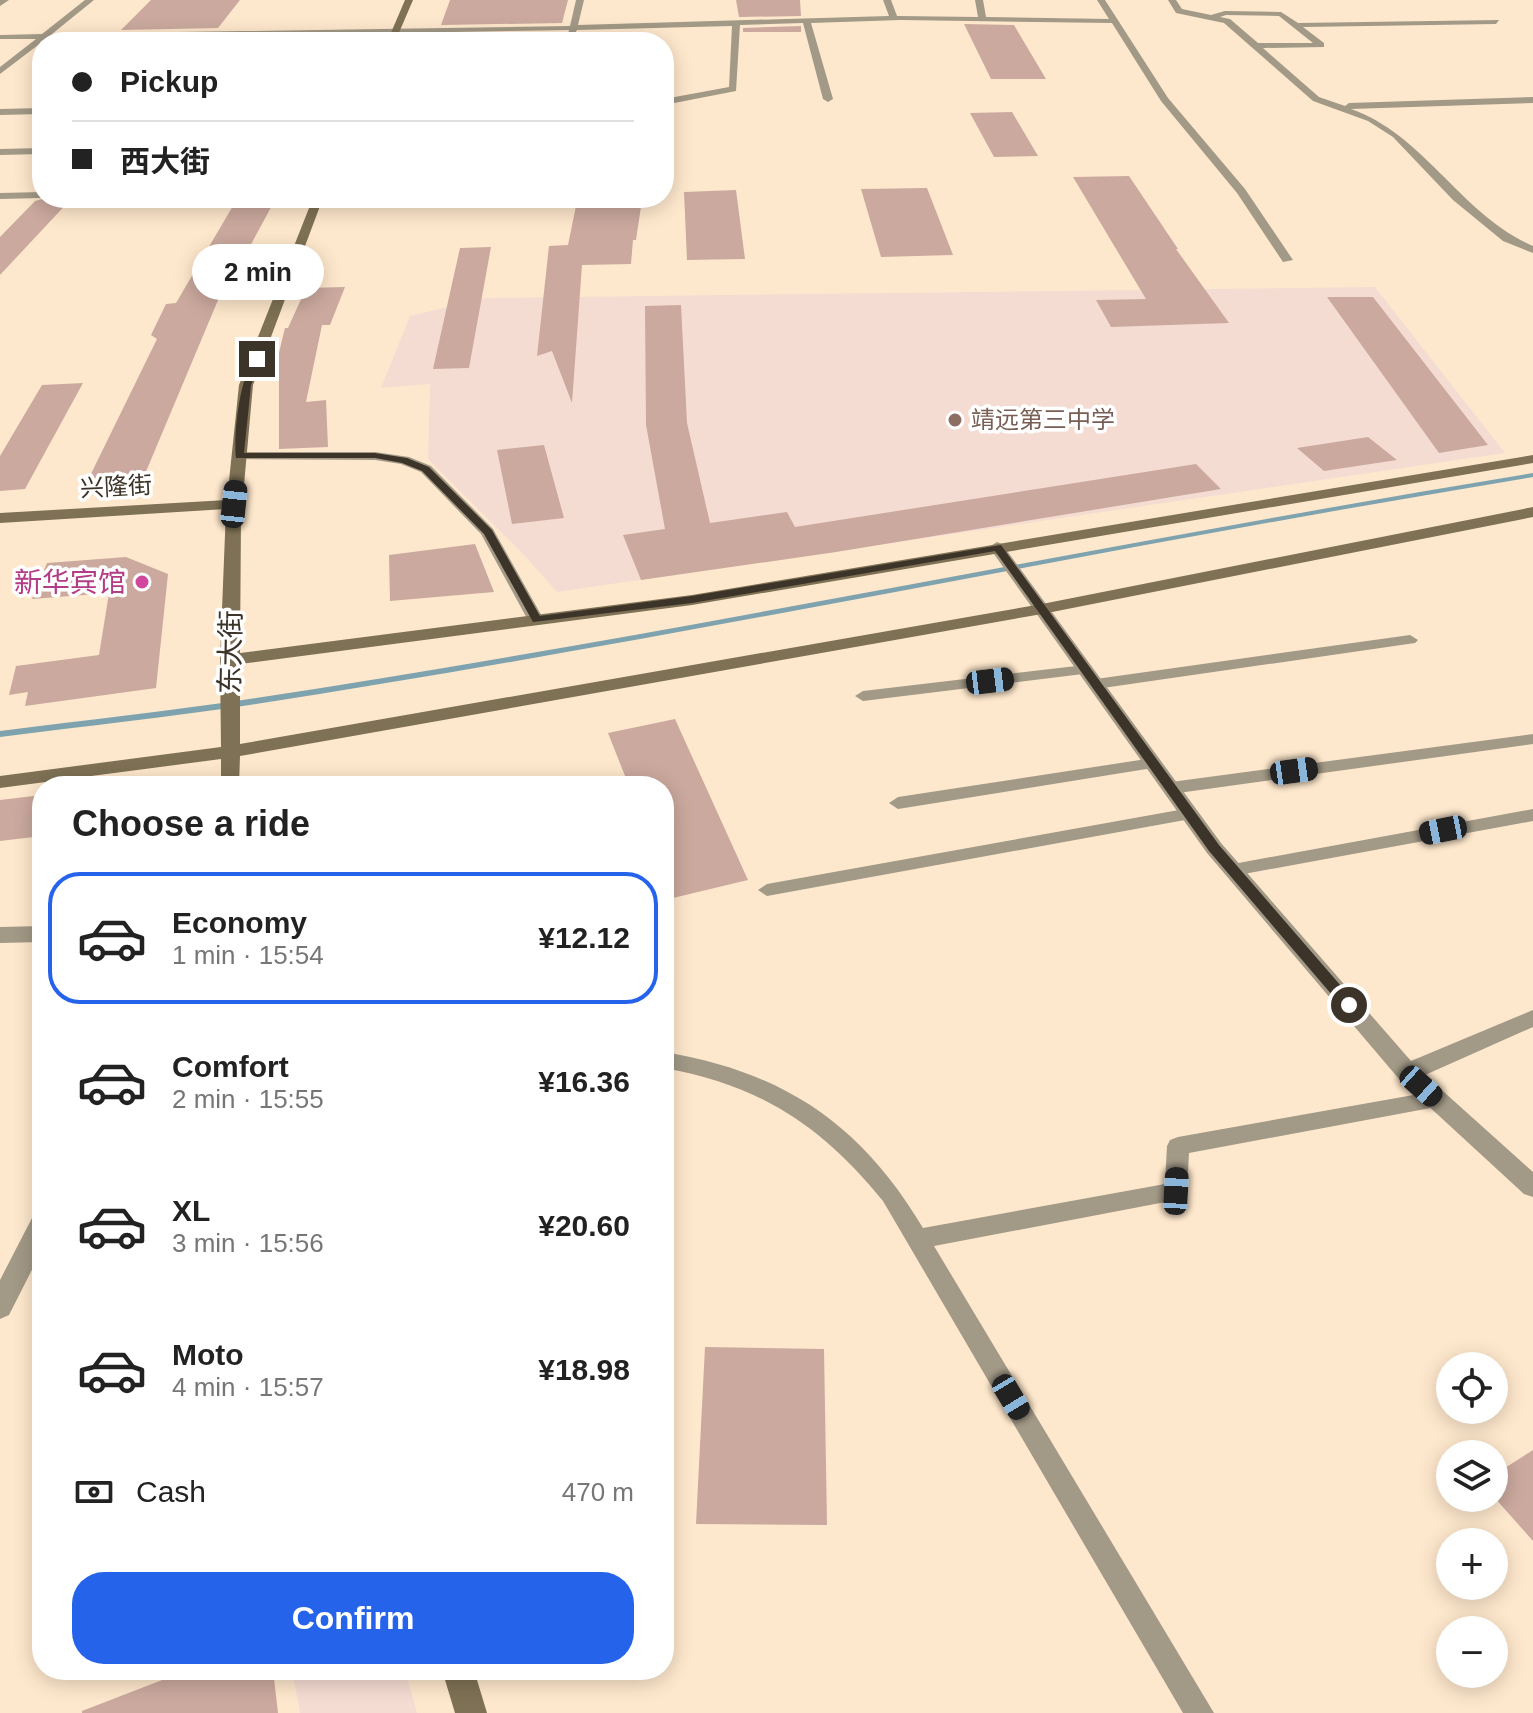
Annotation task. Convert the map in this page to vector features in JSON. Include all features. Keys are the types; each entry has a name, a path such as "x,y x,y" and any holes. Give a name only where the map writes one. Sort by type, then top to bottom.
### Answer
{"main road":[{"path":"396,31 409,0"},
{"name":"东大街","path":"230,776 228,689 233,511 246,385 314,208"},
{"path":"229,660 692,600 1000,552 1533,459"},
{"name":"兴隆街","path":"0,518 233,511"},
{"name":"兴隆街","path":"0,531 233,511"},
{"path":"46,776 230,752 1042,609 1533,512"},
{"path":"0,782 32,778"},
{"path":"461,1680 471,1713"}],"street":[{"path":"0,4 5,0"},
{"path":"50,32 90,0"},
{"path":"571,32 580,0"},
{"path":"887,0 894,19"},
{"path":"979,0 983,13 981,20"},
{"path":"1101,0 1164,99 1241,191 1287,260"},
{"path":"1172,0 1179,11 1227,21 1316,99 1371,119 1396,135 1457,198 1507,239 1533,250"},
{"path":"1213,17 1225,13 1281,14 1321,45 1256,46"},
{"path":"335,32 655,29 736,23 894,19 1114,21"},
{"path":"807,22 828,99"},
{"path":"1299,25 1496,22"},
{"path":"674,100 733,89 736,23"},
{"path":"0,37 32,36"},
{"path":"0,71 32,46"},
{"path":"1337,106 1533,100"},
{"path":"0,112 32,111"},
{"path":"0,152 32,151"},
{"path":"0,196 32,195"},
{"path":"239,456 375,456 404,460 426,469 488,532 536,620"},
{"path":"1000,552 1233,870 1407,1073 1533,1187"},
{"path":"0,935 32,934"},
{"path":"1407,1073 1533,1018"},
{"path":"0,1307 32,1244"}],"lane":[{"path":"863,696 1091,677 1410,640"},
{"path":"1171,788 1533,739"},
{"path":"898,803 1153,763"},
{"path":"767,890 1190,814"},
{"path":"1233,870 1533,815"},
{"path":"674,1062 720,1071 754,1083 816,1117 869,1165 891,1194 1199,1713"},
{"path":"918,1239 1176,1191 1178,1146 1436,1099"}],"shaded area":[{"name":"靖远第三中学","path":"1375,287 1505,453 557,592 428,459 430,384 381,388 410,316 485,298"},
{"path":"294,1680 408,1680 417,1713 300,1713"}],"building":[{"path":"151,0 240,0 218,28 121,30"},
{"path":"450,0 568,0 562,23 441,25"},
{"path":"736,0 800,0 801,16 739,17"},
{"path":"964,24 1014,25 1046,79 991,79"},
{"path":"801,26 801,32 743,32 743,28"},
{"path":"1012,112 1038,156 994,157 970,113"},
{"path":"1129,176 1229,323 1111,327 1096,300 1146,299 1073,177"},
{"path":"927,188 953,255 881,257 861,189"},
{"path":"736,190 745,259 687,260 684,192"},
{"path":"32,204 32,208 63,208 0,275 0,237"},
{"path":"232,208 271,208 235,274 229,274 142,481 86,484 157,339 151,335 166,304 176,303"},
{"path":"576,208 641,208 631,264 582,265 572,403 552,351 537,356 549,246 568,245"},
{"path":"491,247 469,368 433,369 460,248"},
{"path":"345,287 330,325 322,325 306,402 326,400 328,447 279,449 279,369 275,369 285,328 288,328 306,288"},
{"path":"1327,297 1373,297 1488,445 1439,453"},
{"path":"681,305 687,423 710,523 787,512 795,527 1196,464 1221,489 836,552 641,580 623,535 665,529 646,425 645,306"},
{"path":"83,383 25,489 0,491 0,456 42,385"},
{"path":"1368,437 1397,460 1324,471 1297,448"},
{"path":"544,445 564,518 512,524 497,450"},
{"path":"475,544 494,592 390,601 389,555"},
{"path":"126,557 168,574 156,688 25,706 28,692 9,695 16,666 99,655 109,593 32,599 47,563"},
{"path":"675,719 748,880 674,898 674,776 625,776 608,733"},
{"path":"32,796 32,837 0,841 0,800"},
{"path":"705,1347 824,1349 827,1525 696,1524"},
{"path":"1533,1450 1533,1541 1507,1512 1508,1466"},
{"path":"162,1680 274,1680 278,1713 82,1713"}],"waterway":[{"path":"0,734 224,706 576,648 1213,529 1533,475"}],"place":[{"name":"靖远第三中学","path":"955,420"},
{"name":"新华宾馆","path":"142,582"}],"route":[{"path":"257,359 246,385 239,456 375,456 404,460 426,469 488,532 536,620 692,600 997,547 1214,848 1349,1005"}]}
